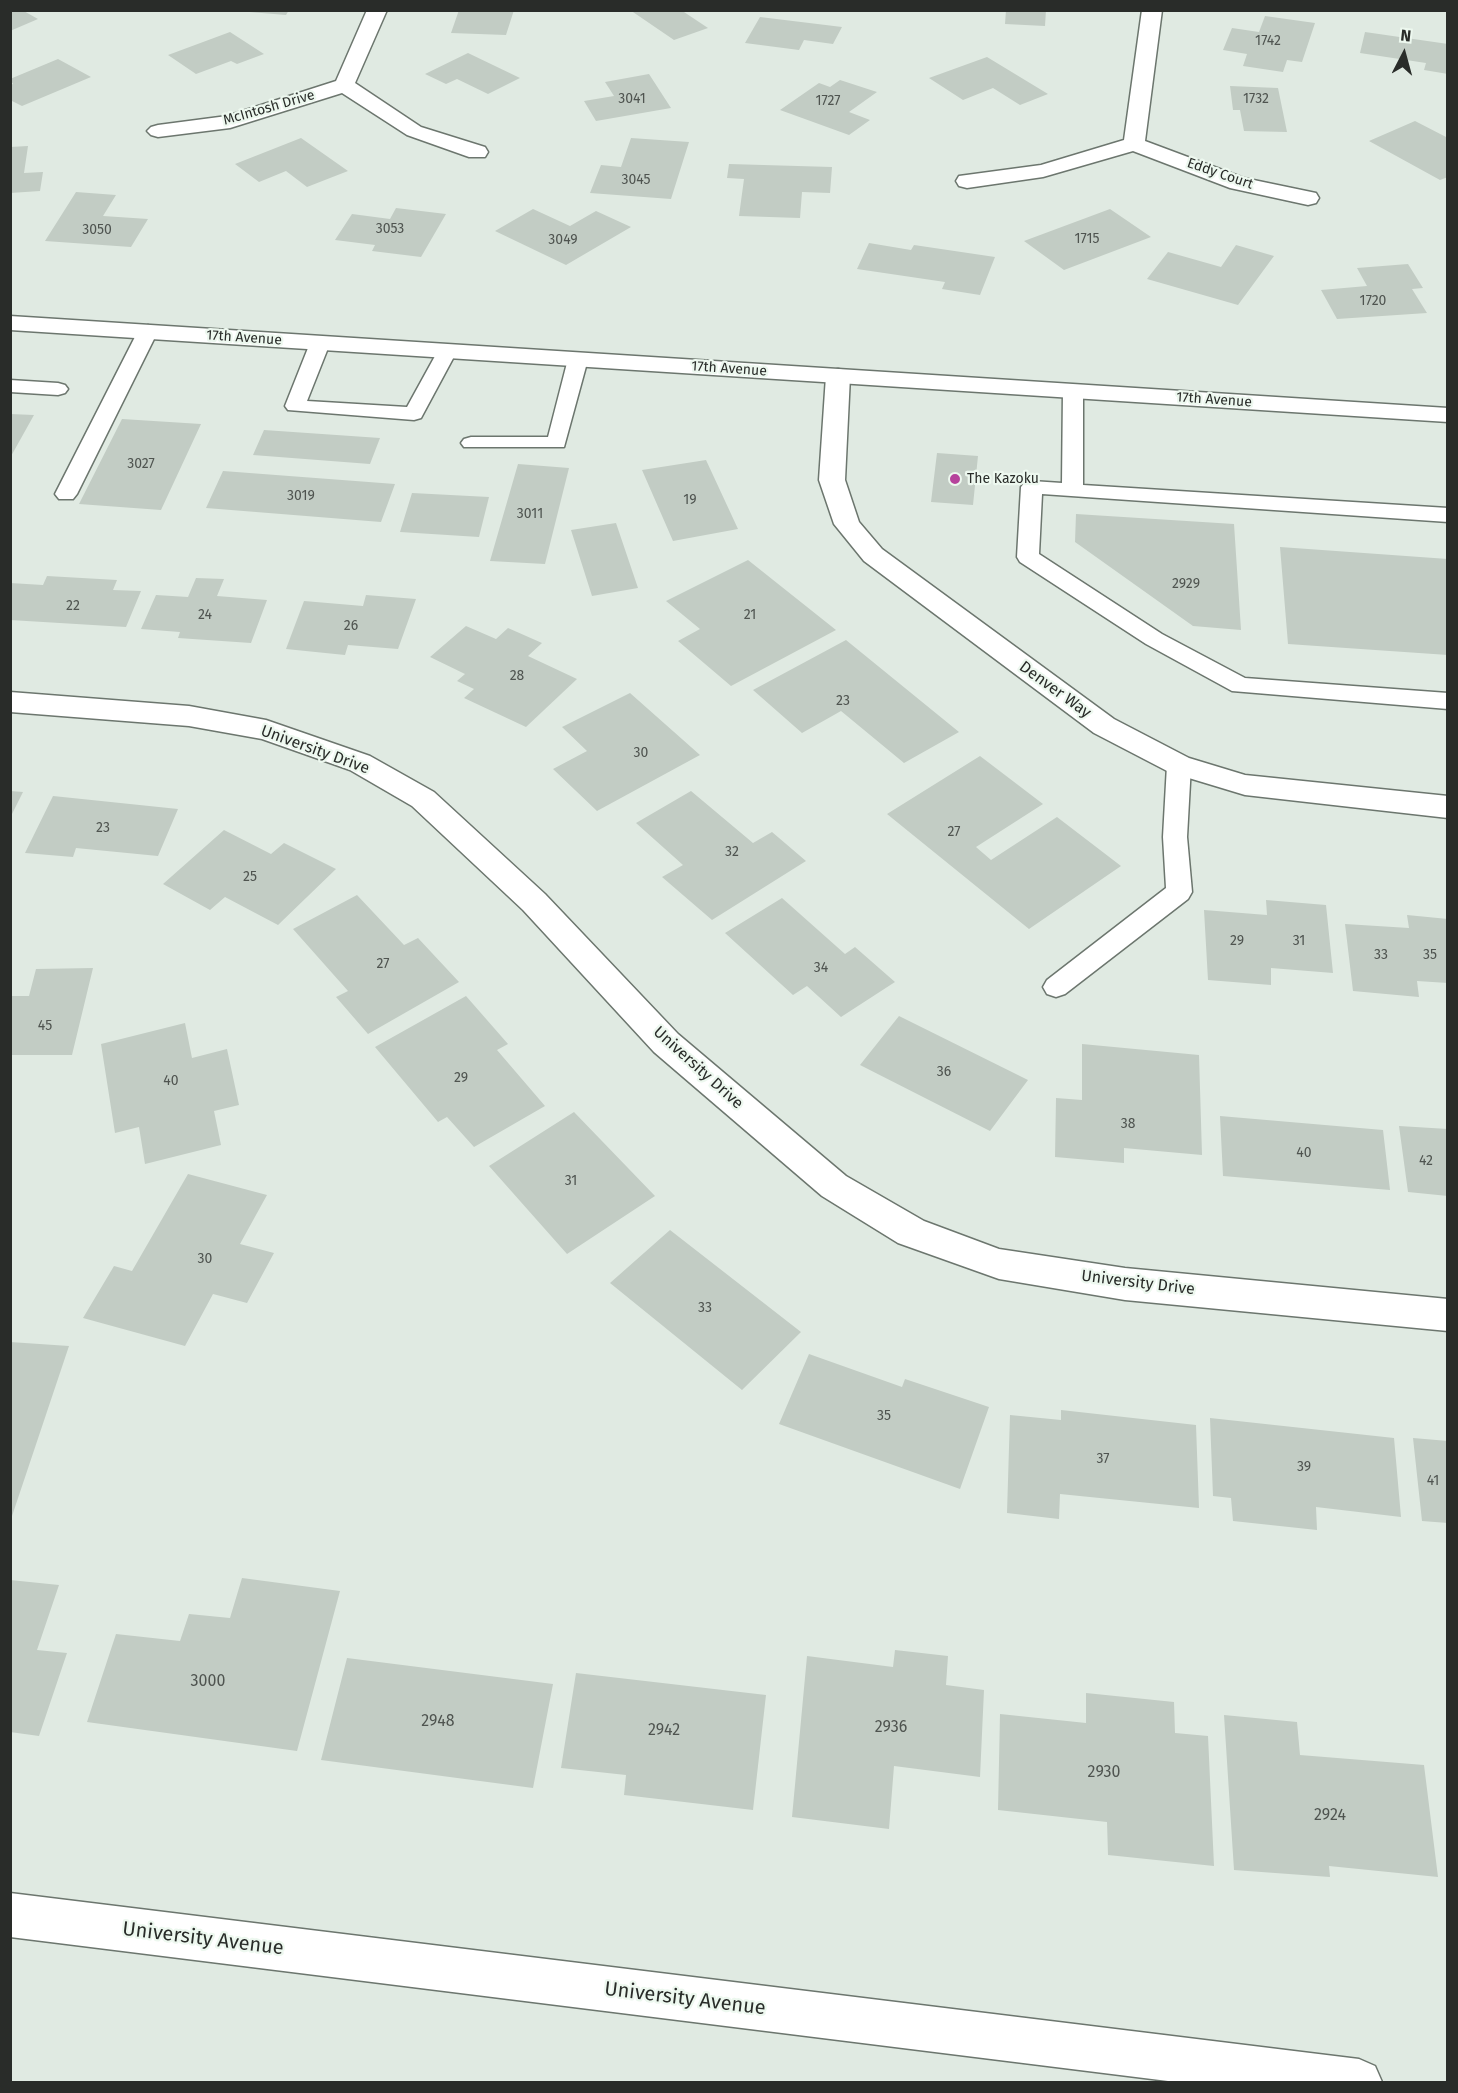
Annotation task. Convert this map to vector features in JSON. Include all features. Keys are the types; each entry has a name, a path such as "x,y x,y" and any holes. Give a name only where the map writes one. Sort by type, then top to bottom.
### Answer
{"street":[{"path":"377,10 344,86 414,131 477,152"},
{"path":"967,182 1043,171 1134,144 1152,10"},
{"name":"McIntosh Drive","path":"158,131 230,122 344,86"},
{"name":"Eddy Court","path":"1134,144 1238,183 1308,198"},
{"name":"17th Avenue","path":"10,323 1448,415"},
{"name":"Denver Way","path":"838,376 832,480 847,524 873,555 1104,726 1179,765 1245,785 1448,807"},
{"name":"University Drive","path":"10,702 189,716 266,730 360,763 423,799 534,903 666,1043 834,1186 911,1232 999,1264 1079,1277 1125,1284 1448,1315"},
{"name":"University Avenue","path":"10,1916 1359,2082"}],"lane":[{"path":"66,494 148,332"},
{"path":"320,343 295,406 414,414 447,351"},
{"path":"471,443 557,442 578,359"},
{"path":"10,386 58,389"},
{"path":"1072,391 1072,490"},
{"path":"1448,515 1032,487 1028,557 1154,639 1240,685 1448,701"},
{"path":"1056,987 1179,892 1175,837 1179,765"}],"building":[{"path":"10,10 22,10 38,19 10,31"},
{"path":"225,10 289,10 286,15"},
{"path":"459,10 514,10 506,35 451,33"},
{"path":"630,10 681,10 708,28 674,40"},
{"path":"1006,10 1046,10 1045,26 1005,24"},
{"path":"1265,16 1315,23 1302,62 1287,60 1283,72 1243,66 1247,54 1223,50 1232,28 1259,32"},
{"path":"760,17 842,27 833,44 804,40 799,50 745,43"},
{"path":"230,32 264,54 237,64 231,61 196,74 168,55"},
{"path":"1365,32 1448,44 1448,74 1424,70 1426,63 1360,53"},
{"path":"468,53 520,78 488,94 457,79 446,84 425,74"},
{"path":"987,57 1048,94 1020,105 993,88 963,100 929,78"},
{"path":"58,59 91,77 22,106 10,100 10,85 13,84 10,79"},
{"path":"649,74 671,108 596,121 584,101 614,96 605,82"},
{"path":"840,80 877,92 849,112 870,120 849,135 780,110 819,83 830,87"},
{"path":"1230,86 1278,88 1287,132 1244,131 1240,110 1233,110"},
{"path":"1415,121 1448,138 1448,177 1440,180 1369,141"},
{"path":"301,138 348,171 307,187 286,171 259,182 235,164"},
{"path":"631,138 689,142 671,199 590,193 601,165 621,167"},
{"path":"28,146 24,173 43,172 40,191 10,193 10,147"},
{"path":"729,164 832,167 830,193 802,192 800,218 739,216 744,179 727,178"},
{"path":"76,192 116,195 103,216 148,219 131,247 45,241"},
{"path":"396,208 446,214 421,257 372,251 375,245 335,240 352,214 390,219"},
{"path":"533,209 570,226 596,211 631,227 566,265 495,231"},
{"path":"1110,209 1151,237 1064,270 1024,241"},
{"path":"869,243 911,250 914,245 995,257 980,295 942,289 945,282 857,269"},
{"path":"1236,245 1274,256 1238,305 1147,279 1168,252 1221,267"},
{"path":"1408,264 1423,288 1412,289 1427,313 1337,319 1321,290 1367,286 1357,268"},
{"path":"10,414 34,415 10,458"},
{"path":"122,419 201,424 161,510 79,504"},
{"path":"264,430 380,438 370,464 253,455"},
{"name":"The Kazoku","path":"937,453 978,456 973,505 931,502"},
{"path":"706,460 738,529 673,541 642,470"},
{"path":"518,464 569,468 545,564 490,561"},
{"path":"223,471 395,484 381,522 206,508"},
{"path":"412,493 489,497 479,537 400,532"},
{"path":"1076,514 1234,524 1241,630 1193,626 1075,542"},
{"path":"616,523 638,588 592,596 571,530"},
{"path":"1280,547 1448,559 1448,655 1288,644"},
{"path":"748,560 836,630 731,686 678,641 700,629 666,601"},
{"path":"47,576 117,580 113,590 141,591 126,627 10,620 10,583 43,585"},
{"path":"196,578 224,579 217,596 267,600 251,643 178,638 180,632 141,629 156,595 188,597"},
{"path":"366,595 416,599 398,649 348,645 345,655 286,649 304,601 363,606"},
{"path":"466,626 496,639 508,628 542,643 528,656 577,679 526,727 464,698 474,689 457,681 465,674 430,657"},
{"path":"846,640 959,732 904,763 841,711 802,733 753,690"},
{"path":"630,693 700,755 597,811 553,769 587,751 562,727"},
{"path":"980,756 1043,804 976,847 991,860 1057,817 1121,866 1029,929 887,814"},
{"path":"10,791 23,792 10,818"},
{"path":"691,791 753,843 772,832 806,861 712,920 662,877 683,865 636,823"},
{"path":"53,796 178,809 158,856 76,848 73,857 25,853"},
{"path":"224,830 271,854 284,843 336,869 278,925 225,897 210,910 163,884"},
{"path":"357,895 404,945 418,938 459,982 368,1034 336,997 348,991 293,929"},
{"path":"782,898 845,954 855,947 895,982 841,1017 807,986 793,995 725,933"},
{"path":"1266,900 1326,905 1333,973 1271,968 1271,985 1208,980 1204,910 1267,915"},
{"path":"1407,915 1448,919 1448,983 1417,981 1419,997 1353,991 1345,924 1409,928"},
{"path":"93,968 72,1055 10,1055 10,996 29,996 36,969"},
{"path":"466,996 508,1044 497,1050 545,1106 474,1147 447,1117 438,1122 375,1047"},
{"path":"899,1016 1028,1080 990,1131 860,1065"},
{"path":"185,1023 192,1058 227,1049 239,1105 214,1111 221,1145 145,1164 139,1127 115,1133 101,1044"},
{"path":"1082,1044 1199,1055 1202,1155 1124,1148 1124,1163 1055,1157 1056,1098 1082,1100"},
{"path":"574,1112 655,1196 567,1254 489,1166"},
{"path":"1220,1116 1383,1130 1390,1190 1223,1176"},
{"path":"1399,1126 1448,1129 1448,1196 1408,1192"},
{"path":"188,1174 267,1195 240,1244 274,1253 247,1303 213,1294 185,1346 83,1318 114,1266 132,1271"},
{"path":"670,1230 801,1332 742,1390 610,1283"},
{"path":"10,1342 69,1346 11,1519 10,1519"},
{"path":"809,1354 902,1387 905,1379 989,1407 960,1489 779,1424"},
{"path":"1061,1410 1196,1425 1199,1508 1060,1494 1059,1519 1007,1513 1010,1415 1061,1420"},
{"path":"1210,1418 1394,1438 1401,1517 1316,1507 1317,1530 1233,1521 1231,1498 1213,1496"},
{"path":"1413,1438 1448,1441 1448,1523 1422,1521"},
{"path":"242,1578 340,1591 297,1751 87,1722 116,1634 180,1641 189,1614 230,1618"},
{"path":"10,1580 59,1585 37,1650 67,1653 39,1736 10,1732"},
{"path":"895,1650 948,1656 946,1685 984,1690 980,1777 894,1766 889,1829 792,1817 807,1656 893,1667"},
{"path":"347,1658 553,1684 533,1788 321,1760"},
{"path":"576,1673 766,1695 753,1810 624,1795 626,1775 561,1768"},
{"path":"1086,1693 1174,1702 1175,1733 1208,1736 1214,1866 1108,1855 1107,1822 998,1810 1000,1714 1086,1723"},
{"path":"1224,1715 1297,1722 1300,1755 1424,1765 1438,1877 1329,1866 1330,1877 1234,1870"}],"place":[{"name":"The Kazoku","path":"955,479"}]}
